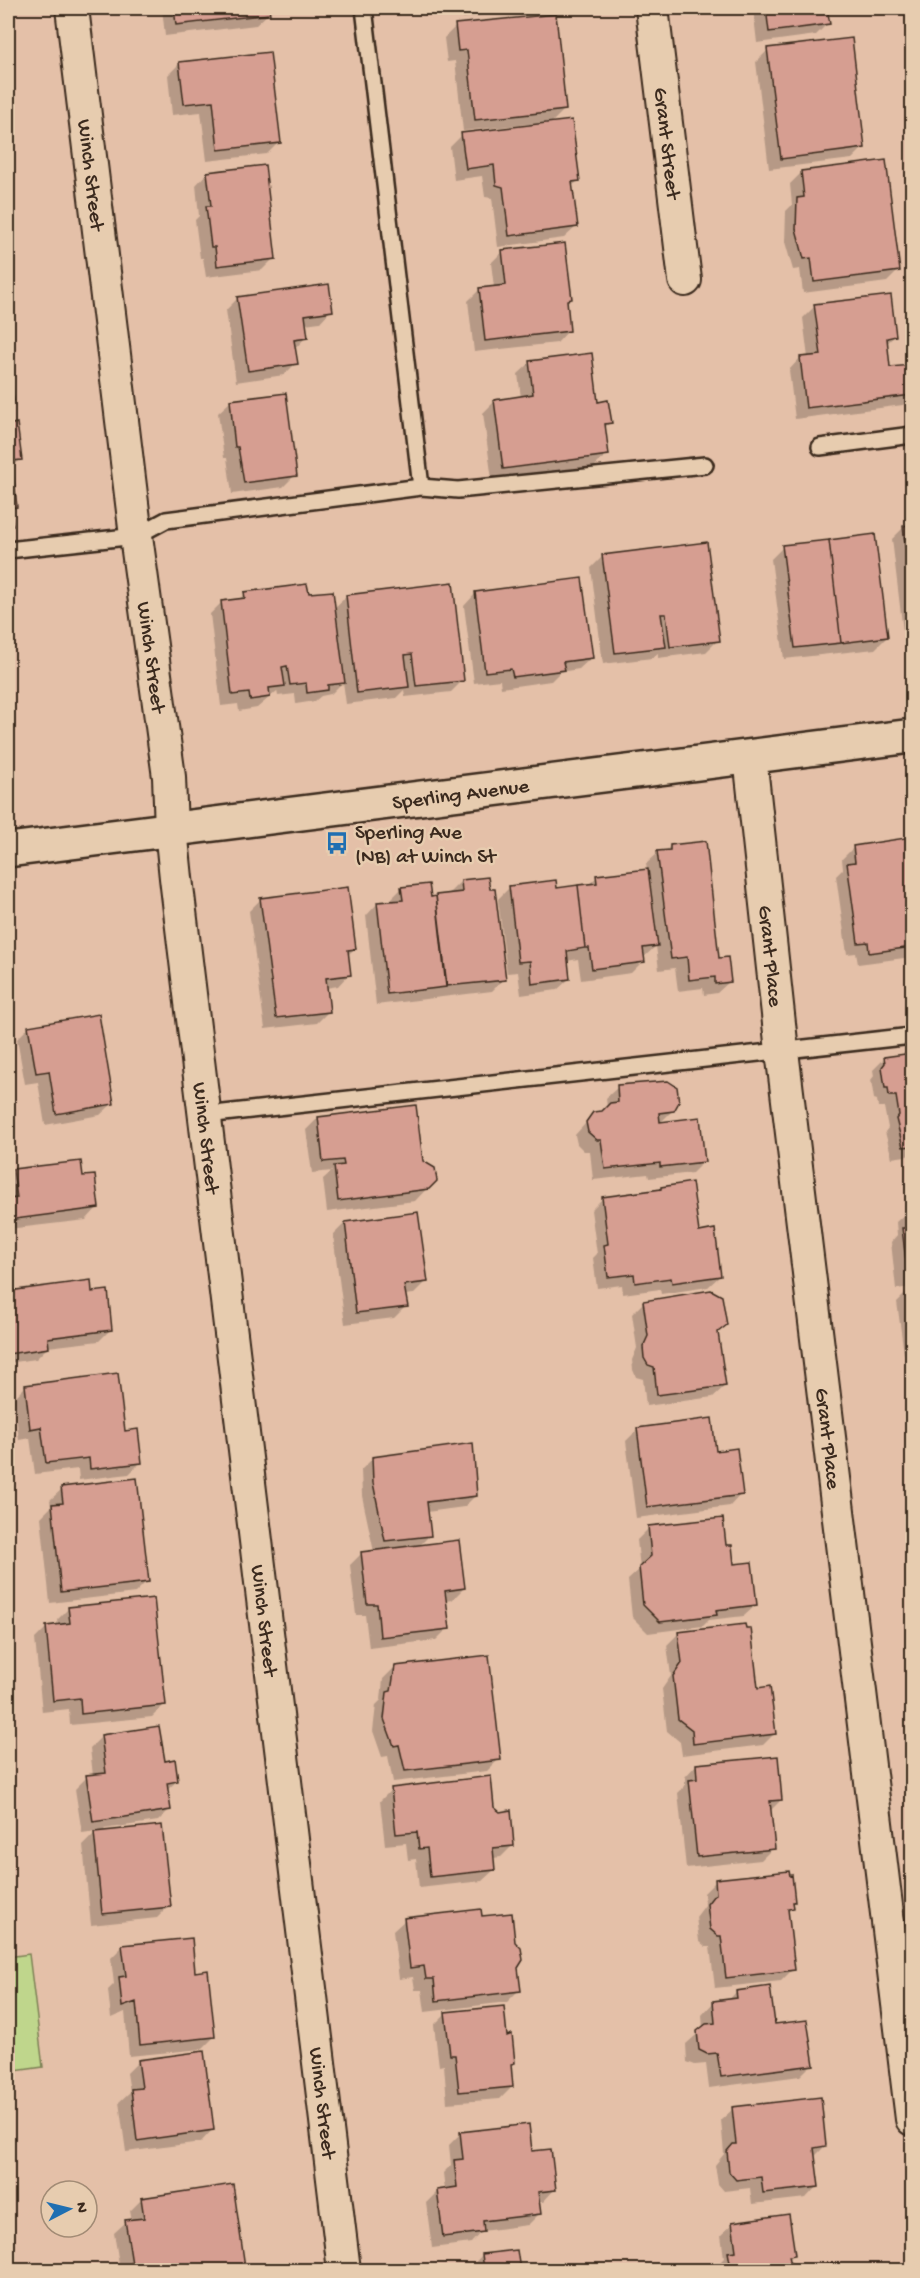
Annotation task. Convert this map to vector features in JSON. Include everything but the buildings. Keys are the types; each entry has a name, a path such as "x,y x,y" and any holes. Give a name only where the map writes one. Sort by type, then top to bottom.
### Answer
{"street":[{"name":"Winch Street","path":"72,8 136,536 169,777 171,828 344,2271"},
{"name":"Grant Street","path":"652,8 685,280"},
{"name":"Sperling Avenue","path":"8,850 912,736"},
{"name":"Grant Place","path":"750,757 782,1052 912,2119"}],"lane":[{"path":"364,8 421,487"},
{"path":"820,447 912,435"},
{"path":"8,550 136,536 166,520 421,487 458,490 705,465"},
{"path":"206,1115 912,1036"}],"green space":[{"path":"29,1954 43,2067 8,2072 8,1957"}],"place":[{"name":"Sperling Ave (NB) at Winch St","path":"337,843"}]}
